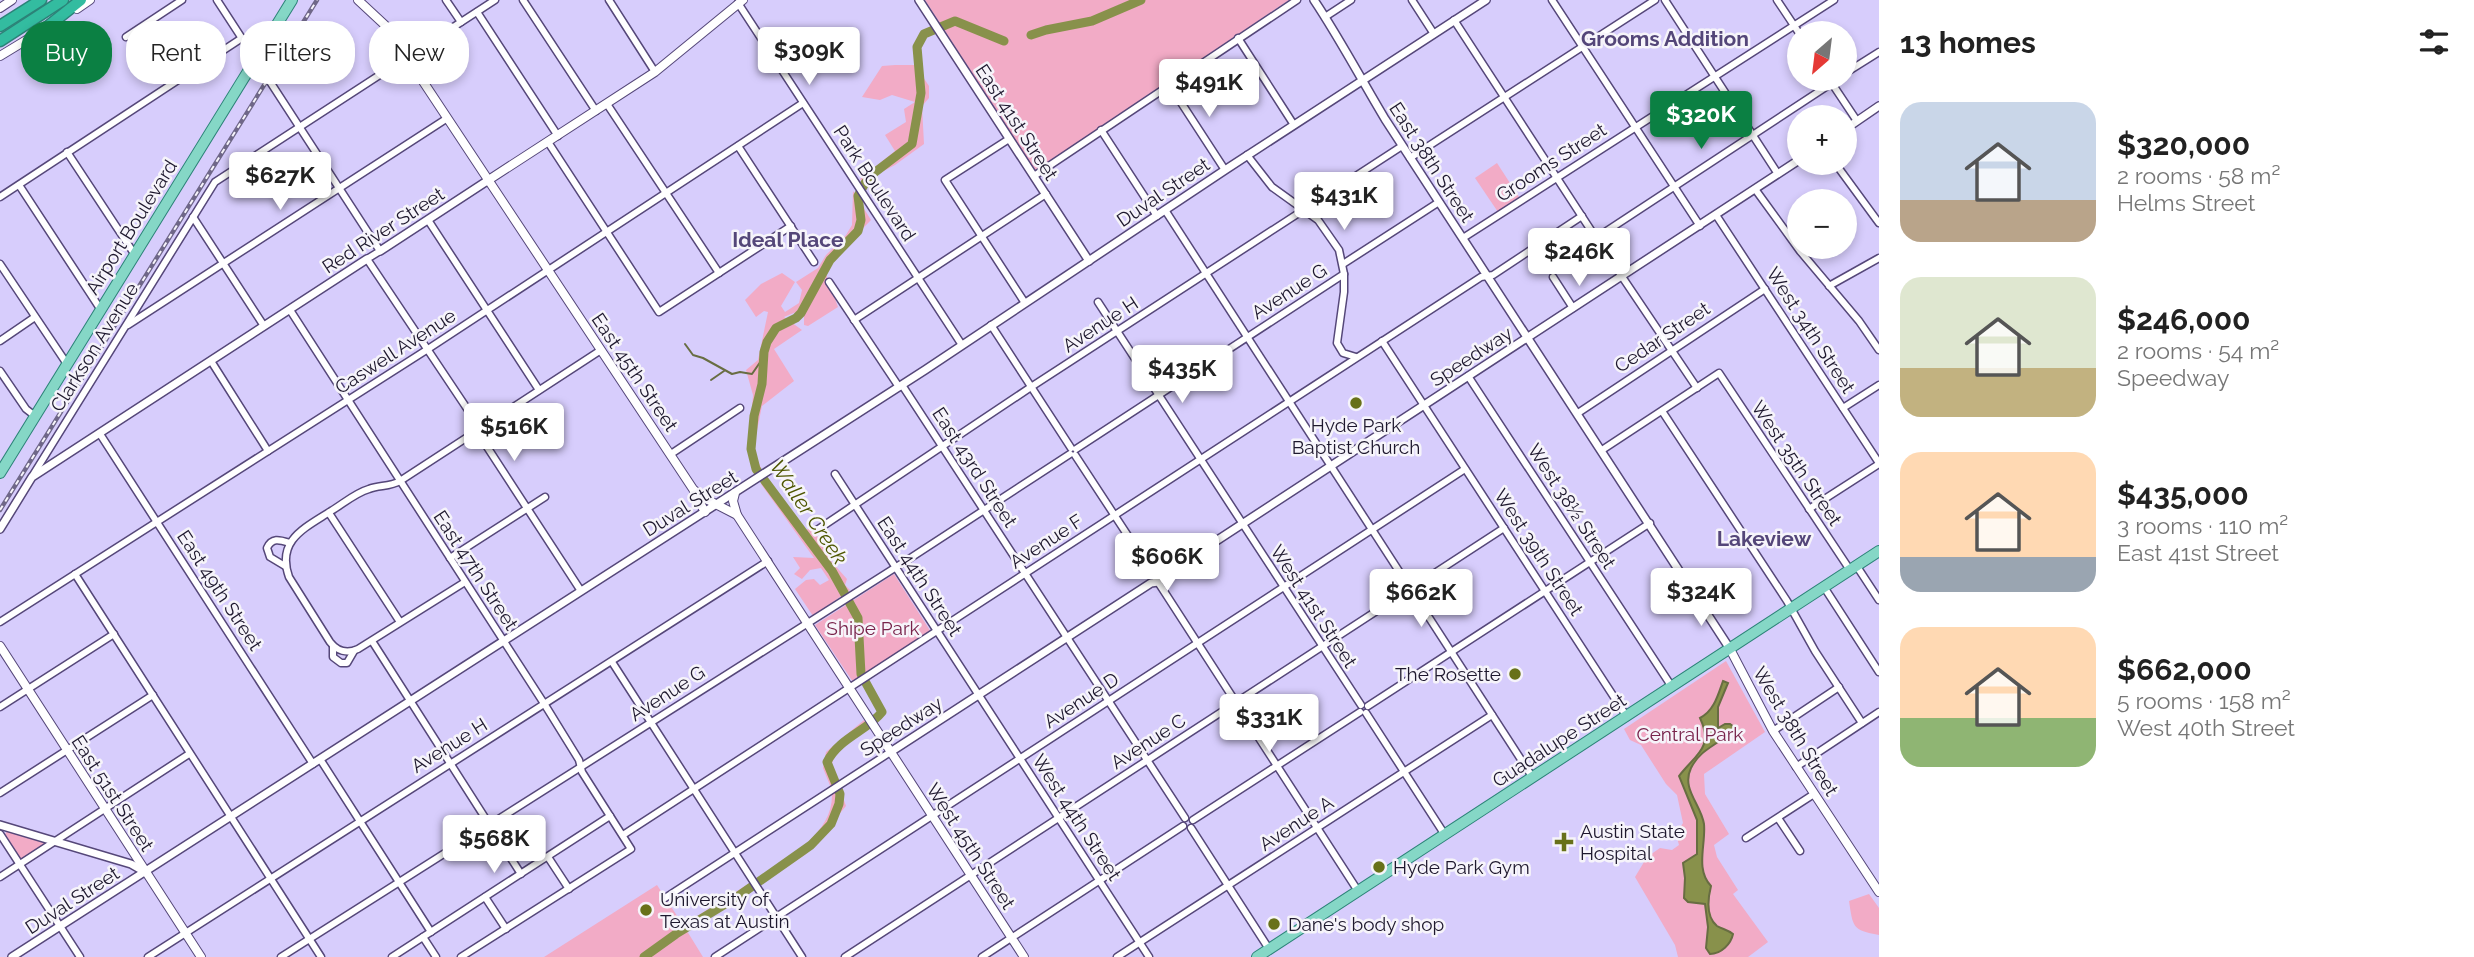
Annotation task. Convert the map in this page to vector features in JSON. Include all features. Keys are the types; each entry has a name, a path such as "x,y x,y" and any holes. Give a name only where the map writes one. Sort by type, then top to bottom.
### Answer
{"highway":[{"path":"0,26 41,0"},
{"path":"0,41 63,0"},
{"path":"55,21 81,0"}],"main road":[{"path":"0,8 12,0"},
{"path":"57,21 90,0"},
{"name":"Airport Boulevard","path":"279,21 292,0"},
{"name":"East 45th Street","path":"358,0 381,21"},
{"name":"Red River Street","path":"487,181 655,72 740,2"},
{"path":"0,56 21,43"},
{"name":"Airport Boulevard","path":"0,473 241,84"},
{"name":"East 45th Street","path":"424,84 694,489 704,498 737,515 892,751"},
{"path":"694,489 705,512"},
{"path":"735,493 733,502 737,515"},
{"name":"Guadalupe Street","path":"1256,957 1879,551"},
{"name":"East 51st Street","path":"0,646 201,957"},
{"name":"West 38th Street","path":"1730,649 1773,731 1873,876 1879,892"},
{"name":"West 45th Street","path":"892,751 1024,957"}],"street":[{"path":"150,21 182,0"},
{"path":"217,0 240,35"},
{"path":"446,0 460,21"},
{"path":"463,21 495,0"},
{"path":"523,0 596,111"},
{"path":"609,0 655,72"},
{"name":"East 41st Street","path":"919,0 1089,261"},
{"path":"1034,176 1297,0"},
{"name":"East 38th Street","path":"1314,0 1346,48 1362,81 1402,146 1528,338"},
{"path":"1325,17 1351,0"},
{"path":"1412,0 1434,34"},
{"name":"Duval Street","path":"12,957 901,386 1247,155 1486,0"},
{"path":"1552,0 1700,226"},
{"path":"1410,158 1655,0"},
{"path":"1665,0 1779,173"},
{"path":"1777,0 1791,21"},
{"name":"Grooms Street","path":"1798,21 1834,0"},
{"name":"Park Boulevard","path":"740,2 962,345"},
{"path":"477,12 558,136"},
{"path":"1454,20 1596,238 1698,388 1602,450"},
{"name":"Grooms Street","path":"1463,238 1787,28"},
{"path":"1238,38 1294,125"},
{"path":"0,197 240,39"},
{"path":"1857,66 1879,52"},
{"path":"300,127 369,83"},
{"path":"272,84 380,251"},
{"path":"1169,84 1225,170"},
{"path":"1596,238 1816,91"},
{"name":"Caswell Avenue","path":"0,622 428,349 803,103"},
{"path":"607,104 719,273"},
{"path":"1857,121 1879,106"},
{"path":"126,326 446,119"},
{"name":"Clarkson Avenue","path":"0,529 215,182 300,127"},
{"path":"1101,130 1157,215"},
{"path":"1009,139 945,180 1025,303"},
{"path":"548,142 659,312 790,226"},
{"path":"738,146 814,262"},
{"name":"Avenue H","path":"817,530 1031,387 1402,146"},
{"path":"66,152 135,255"},
{"path":"1247,155 1272,187 1305,209 1329,234 1339,250 1344,274 1343,306 1336,342 1343,353 1358,357"},
{"name":"Speedway","path":"665,898 1787,168"},
{"path":"1844,175 1879,223"},
{"name":"Red River Street","path":"32,477 487,181"},
{"path":"19,185 101,310"},
{"path":"1755,189 1800,251 1878,348"},
{"path":"854,320 1046,194"},
{"name":"Avenue G","path":"1343,264 1439,202"},
{"path":"1165,210 1533,778"},
{"name":"West 34th Street","path":"1716,215 1879,463"},
{"name":"Avenue F","path":"623,835 1482,276 1493,275 1582,216"},
{"path":"193,217 264,326"},
{"path":"428,220 540,390"},
{"path":"1829,286 1879,258"},
{"path":"367,259 480,428 480,436 581,591"},
{"path":"0,264 67,364"},
{"name":"Avenue G","path":"281,957 847,598 1344,274"},
{"path":"1553,277 1573,308"},
{"name":"East 43rd Street","path":"829,282 984,509 1269,949"},
{"name":"Cedar Street","path":"1578,413 1765,289"},
{"path":"1098,302 1242,523"},
{"name":"East 47th Street","path":"290,310 545,705 631,849 569,889"},
{"path":"0,341 35,317"},
{"path":"991,325 1358,891"},
{"name":"West 38th Street","path":"1528,338 1730,649"},
{"name":"West 39th Street","path":"1382,341 1627,717"},
{"path":"465,582 372,641 354,651 343,651 333,646 289,577 285,566 286,554 298,532 359,493 371,488 393,486 601,351"},
{"path":"211,361 268,451"},
{"path":"0,371 26,409 35,416"},
{"name":"West 35th Street","path":"1698,388 1719,373 1809,509 1879,600"},
{"name":"West 38½ Street","path":"1468,376 1672,687"},
{"path":"1843,408 1879,385"},
{"path":"671,454 740,408"},
{"path":"1662,411 1862,723"},
{"name":"East 49th Street","path":"100,434 316,762 400,881 431,932"},
{"path":"1809,509 1879,463"},
{"name":"Avenue D","path":"715,957 1465,469"},
{"name":"East 44th Street","path":"835,474 978,695"},
{"path":"450,558 545,497"},
{"path":"329,513 400,622"},
{"name":"West 41st Street","path":"1242,523 1445,835"},
{"path":"982,957 1187,824 1191,818 1193,820 1650,523"},
{"name":"Avenue C","path":"845,957 1504,528"},
{"path":"285,566 270,557 267,548 278,539 290,543"},
{"name":"Avenue H","path":"148,957 768,561"},
{"path":"75,575 321,957"},
{"path":"1824,587 1879,672"},
{"path":"0,707 114,634"},
{"path":"372,641 521,874"},
{"path":"333,646 333,657 341,663 347,663 354,651"},
{"path":"612,662 802,957"},
{"path":"1773,731 1839,687"},
{"path":"0,793 153,695"},
{"name":"West 44th Street","path":"978,695 1149,957"},
{"path":"1796,767 1879,712"},
{"name":"Avenue A","path":"1117,957 1492,715"},
{"path":"0,877 190,754"},
{"path":"1746,838 1814,794"},
{"path":"392,957 610,816"},
{"path":"1778,818 1800,851"},
{"path":"0,825 131,864 145,872"},
{"path":"0,834 80,957"},
{"path":"461,957 569,889 548,857"},
{"path":"485,897 506,929"},
{"path":"423,937 436,957"}],"green space":[{"path":"925,0 1289,0 1035,171"},
{"path":"915,65 929,86 929,98 922,106 924,144 876,175 866,187 860,179 895,151 885,135 906,122 904,109 915,102 892,95 880,100 862,97 882,66"},
{"path":"1497,163 1519,197 1498,212 1475,178"},
{"path":"853,191 871,220 834,258 826,274 838,307 808,326 804,325 801,310 784,317 802,330 774,349 794,381 762,406 753,450 761,468 754,473 749,443 753,395 746,370 758,360 768,312 764,311 756,317 745,300 761,284 782,273 795,282 781,306 785,312 799,303 802,290 796,282 818,268 852,225"},
{"path":"768,479 806,530 812,527 831,561 847,579 845,585 850,590 813,616 795,589 806,580 814,579 820,585 829,580 821,568 810,570 802,579 794,574 800,568 793,557 814,558 761,484"},
{"name":"Shipe Park","path":"894,574 931,632 853,682 815,625"},
{"name":"Central Park","path":"1726,661 1765,732 1704,774 1705,794 1729,834 1714,845 1717,857 1738,890 1733,894 1768,942 1748,957 1678,957 1675,945 1635,877 1647,857 1660,848 1672,850 1679,845 1676,834 1683,823 1677,795 1666,784 1641,745 1630,740 1624,729"},
{"path":"864,720 868,727 846,744 833,761 838,783 831,788 823,768 826,752"},
{"path":"840,789 846,806 806,854 760,885 756,879 793,854 816,834 825,822 832,794"},
{"path":"7,831 46,844 21,859 5,834"},
{"name":"University of Texas at Austin","path":"750,883 754,889 687,931 703,957 544,957 657,885 683,925"},
{"path":"1869,894 1879,908 1879,935 1859,929 1853,922 1849,901"}],"shaded area":[{"path":"1723,681 1728,683 1718,707 1718,728 1725,724 1734,727 1696,761 1691,768 1688,783 1704,824 1702,864 1703,872 1711,886 1709,912 1717,926 1733,934 1725,948 1710,954 1706,948 1708,927 1705,904 1688,902 1684,898 1683,863 1697,854 1697,820 1679,776 1704,744 1704,728 1700,718 1712,707"}],"waterway":[{"name":"Waller Creek","path":"1031,35 1092,21 1141,0"},
{"name":"Waller Creek","path":"644,957 811,845 831,824 839,804 840,794 827,762 839,747 882,712 861,674 858,618 832,571 756,469 751,449 754,416 762,384 764,352 776,328 801,313 830,260 858,231 861,220 858,196 865,183 912,144 921,93 917,47 924,34 955,21 1004,41"},
{"path":"685,344 693,355 732,374 752,374 763,358"},
{"path":"711,380 724,371"}],"railway":[{"path":"0,510 317,0"}],"place":[{"name":"Hyde Park Baptist Church","path":"1356,403"},
{"name":"The Rosette","path":"1515,674"},
{"name":"Austin State Hospital","path":"1564,842"},
{"name":"Hyde Park Gym","path":"1379,867"},
{"name":"University of Texas at Austin","path":"646,910"},
{"name":"Dane's body shop","path":"1274,924"}],"district":[{"name":"Grooms Addition","path":"1665,38"},
{"name":"Ideal Place","path":"788,239"},
{"name":"Lakeview","path":"1764,538"}]}
